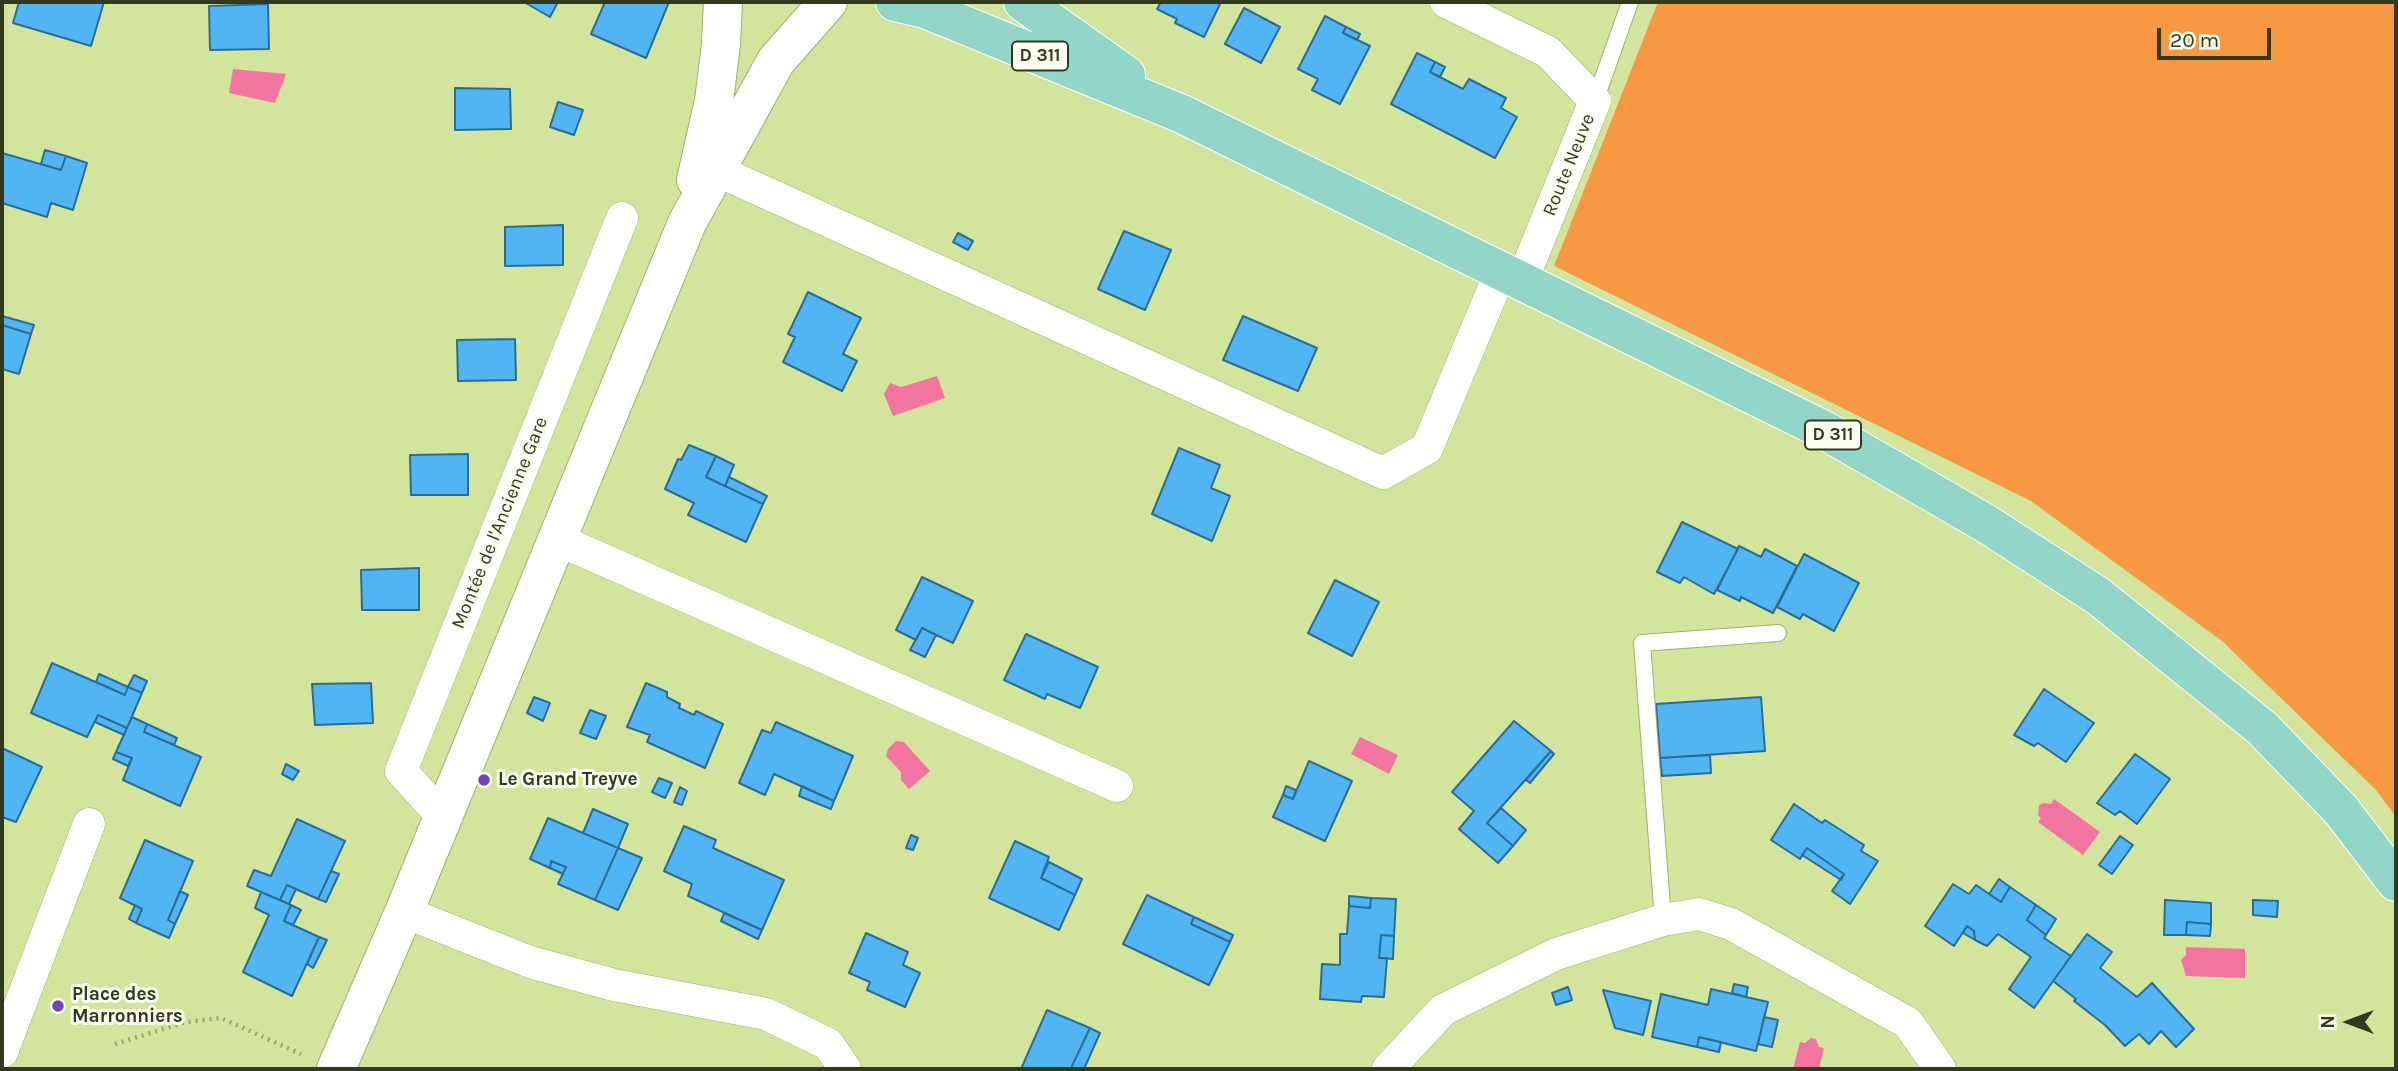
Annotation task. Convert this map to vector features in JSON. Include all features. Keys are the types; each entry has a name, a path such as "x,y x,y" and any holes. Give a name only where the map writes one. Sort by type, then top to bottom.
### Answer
{"main road":[{"name":"D 311","path":"895,2 925,9 1182,114 1824,430 1985,523 2098,596 2262,727 2341,810 2396,883"},
{"name":"D 311","path":"1023,2 1182,114"}],"street":[{"path":"687,223 714,101 723,2"},
{"path":"324,1064 404,912 687,223 776,61 828,2"},
{"name":"Route Neuve","path":"716,170 1383,473 1427,449 1595,101 1548,52 1446,2"},
{"name":"Montée de l'Ancienne Gare","path":"442,816 401,771 621,218"},
{"path":"556,539 1117,786"},
{"path":"2,1052 89,824"},
{"path":"404,912 530,962 614,985 766,1014 828,1044 845,1069"},
{"path":"1388,1069 1443,1010 1556,954 1663,920 1699,914 1731,924 1908,1023 1940,1069"}],"lane":[{"path":"1595,101 1630,2"},
{"path":"1663,920 1642,643 1778,633"}],"path":[{"path":"115,1044 186,1022 221,1018 324,1064"}],"shaded area":[{"path":"1658,2 2396,2 2396,817 2376,790 2222,641 2031,501 1554,266"},
{"path":"233,69 286,74 275,103 229,93"},
{"path":"937,376 945,398 893,416 884,394 890,383 901,387"},
{"path":"1360,737 1398,755 1389,774 1351,754"},
{"path":"896,741 904,742 930,771 909,789 901,780 901,772 886,756 888,749"},
{"path":"2054,799 2100,832 2083,855 2038,822 2041,818 2038,815 2039,805 2051,804"},
{"path":"2186,947 2245,949 2245,978 2186,976 2181,960 2186,955"},
{"path":"1811,1038 1816,1039 1819,1047 1824,1048 1819,1069 1793,1069 1800,1042 1805,1043"}],"building":[{"path":"19,2 104,2 91,46 13,23"},
{"path":"524,2 558,2 550,17"},
{"path":"605,2 669,2 646,58 591,34"},
{"path":"1161,2 1221,2 1204,37 1175,23 1177,19 1157,9"},
{"path":"268,4 269,49 210,50 209,6"},
{"path":"1244,8 1280,27 1261,63 1225,44"},
{"path":"1325,16 1346,27 1343,33 1370,46 1340,104 1312,90 1318,79 1298,69"},
{"path":"1346,27 1360,34 1357,40 1343,33"},
{"path":"1417,53 1435,62 1430,72 1463,89 1469,79 1506,98 1501,108 1517,117 1495,158 1391,104"},
{"path":"1435,62 1445,67 1440,77 1430,72"},
{"path":"455,88 510,89 511,129 455,130"},
{"path":"558,102 583,110 574,135 550,127"},
{"path":"45,150 66,156 61,170 41,164"},
{"path":"2,153 61,170 66,156 87,163 73,210 51,203 47,217 2,203"},
{"path":"563,225 563,265 505,266 505,227"},
{"path":"1124,231 1171,250 1145,310 1098,289"},
{"path":"958,233 973,241 968,250 953,242"},
{"path":"808,292 861,318 843,354 857,361 842,391 783,362 795,337 788,334"},
{"path":"2,316 34,325 31,334 2,325"},
{"path":"1243,316 1317,348 1298,391 1223,360"},
{"path":"2,325 31,334 19,374 2,369"},
{"path":"515,339 516,380 458,381 457,340"},
{"path":"689,445 716,456 706,477 763,504 746,542 688,515 694,503 665,489 678,459 681,460"},
{"path":"1179,448 1220,465 1211,488 1230,496 1212,541 1152,514"},
{"path":"468,454 468,495 411,495 410,455"},
{"path":"716,456 734,465 725,486 706,477"},
{"path":"729,477 767,496 763,504 725,486"},
{"path":"1682,522 1738,549 1714,594 1684,577 1680,583 1657,572"},
{"path":"1739,546 1761,557 1765,549 1797,566 1773,613 1741,597 1740,601 1717,590"},
{"path":"1804,554 1859,583 1834,631 1803,614 1800,619 1777,607"},
{"path":"419,568 419,610 362,610 361,570"},
{"path":"922,577 973,601 953,643 922,628 916,640 896,630"},
{"path":"1335,580 1379,602 1352,656 1308,633"},
{"path":"922,628 936,635 925,657 910,650"},
{"path":"1026,634 1098,667 1080,708 1047,694 1045,699 1004,680"},
{"path":"52,663 125,695 128,687 142,693 127,728 98,715 87,737 31,713"},
{"path":"99,674 128,687 125,695 96,682"},
{"path":"134,675 147,681 142,693 128,687"},
{"path":"371,683 373,723 315,725 312,684"},
{"path":"646,683 667,692 667,697 680,704 679,708 694,715 696,711 723,724 705,768 647,742 650,735 627,727"},
{"path":"2044,689 2094,723 2066,762 2038,743 2034,746 2014,735"},
{"path":"534,697 550,703 543,721 527,713"},
{"path":"1761,697 1765,751 1660,758 1656,704"},
{"path":"590,710 606,716 596,739 580,733"},
{"path":"98,715 127,728 124,735 95,722"},
{"path":"132,717 147,724 144,732 201,757 180,806 123,780 132,758 116,752"},
{"path":"1514,721 1551,751 1487,823 1513,846 1498,863 1459,829 1474,811 1452,792"},
{"path":"776,722 853,756 834,801 774,774 765,795 739,783 762,730 771,733"},
{"path":"147,724 177,738 174,745 144,732"},
{"path":"2,748 42,767 16,822 2,817"},
{"path":"1551,751 1554,754 1530,783 1526,780"},
{"path":"116,752 132,758 128,766 113,759"},
{"path":"2135,754 2170,779 2137,824 2120,811 2115,815 2097,803"},
{"path":"1710,755 1711,773 1662,776 1660,758"},
{"path":"1309,761 1352,781 1325,841 1273,817 1283,795 1293,799"},
{"path":"286,764 299,771 293,780 282,774"},
{"path":"659,778 672,783 665,798 652,792"},
{"path":"802,786 834,801 831,809 799,796"},
{"path":"1286,786 1296,790 1293,799 1283,795"},
{"path":"680,787 687,791 682,805 674,802"},
{"path":"1794,804 1822,823 1825,820 1864,845 1861,851 1878,861 1850,904 1832,891 1844,874 1807,848 1800,859 1771,840"},
{"path":"1501,808 1526,830 1513,846 1487,823"},
{"path":"593,809 628,824 618,848 583,833"},
{"path":"548,818 618,848 595,900 558,884 566,867 551,861 550,868 530,859"},
{"path":"297,819 345,841 318,899 287,885 280,900 247,886 254,870 271,876"},
{"path":"684,826 716,840 713,848 784,880 762,930 688,896 692,884 664,871"},
{"path":"911,835 918,838 913,850 906,848"},
{"path":"2120,836 2133,845 2112,874 2099,865"},
{"path":"145,840 193,861 168,920 175,924 169,938 136,923 142,909 120,898"},
{"path":"1015,841 1049,857 1041,878 1075,895 1059,930 989,898"},
{"path":"618,848 642,858 618,910 595,900"},
{"path":"1807,848 1844,874 1841,880 1802,855"},
{"path":"551,861 566,867 563,874 550,868"},
{"path":"1049,862 1082,879 1075,895 1041,878"},
{"path":"331,871 339,874 326,902 318,899"},
{"path":"1999,879 2010,887 2001,902 1989,894"},
{"path":"1953,884 1969,894 1976,885 2001,902 2010,887 2036,905 2027,920 2046,935 2044,938 2071,956 2034,1008 2009,989 2031,957 1998,934 1987,946 1975,940 1974,931 1967,926 1954,946 1925,926"},
{"path":"287,885 296,889 289,904 280,900"},
{"path":"180,891 188,895 175,924 168,920"},
{"path":"261,892 291,905 284,921 319,937 292,996 243,972 269,915 255,908"},
{"path":"1147,895 1194,917 1191,924 1230,942 1209,985 1123,944"},
{"path":"1349,896 1371,898 1370,908 1349,906"},
{"path":"1371,898 1396,899 1394,936 1381,935 1379,958 1387,958 1384,997 1362,996 1361,1002 1320,999 1322,964 1340,965 1340,934 1347,934 1349,906 1370,908"},
{"path":"2165,900 2211,903 2211,924 2187,922 2186,935 2164,935"},
{"path":"2253,900 2278,901 2277,917 2253,915"},
{"path":"135,905 142,909 136,923 129,919"},
{"path":"291,905 301,910 293,925 284,921"},
{"path":"2036,905 2056,919 2046,935 2027,920"},
{"path":"724,913 762,930 758,939 721,921"},
{"path":"1194,917 1233,935 1230,942 1191,924"},
{"path":"2187,922 2211,924 2210,936 2186,935"},
{"path":"1967,926 1974,931 1975,940 1963,933"},
{"path":"866,933 908,952 903,965 920,973 905,1007 867,990 870,982 849,973"},
{"path":"2087,934 2112,952 2100,968 2137,997 2152,983 2194,1029 2176,1047 2161,1031 2149,1044 2139,1034 2125,1046 2105,1025 2053,981"},
{"path":"1381,935 1394,936 1393,959 1379,958"},
{"path":"319,937 327,940 313,968 307,964"},
{"path":"1734,984 1748,987 1746,997 1732,993"},
{"path":"1568,987 1572,1000 1556,1005 1552,993"},
{"path":"1711,989 1768,1002 1756,1051 1699,1037 1697,1047 1652,1037 1661,994 1708,1005"},
{"path":"1603,990 1651,1001 1643,1035 1615,1028"},
{"path":"1047,1010 1090,1028 1071,1068 1074,1069 1021,1069"},
{"path":"1764,1017 1778,1020 1772,1047 1758,1044"},
{"path":"1090,1028 1100,1033 1084,1069 1071,1068"},
{"path":"1699,1037 1721,1042 1719,1052 1697,1047"}],"place":[{"name":"Le Grand Treyve","path":"484,780"},
{"name":"Place des Marronniers","path":"58,1006"}]}
